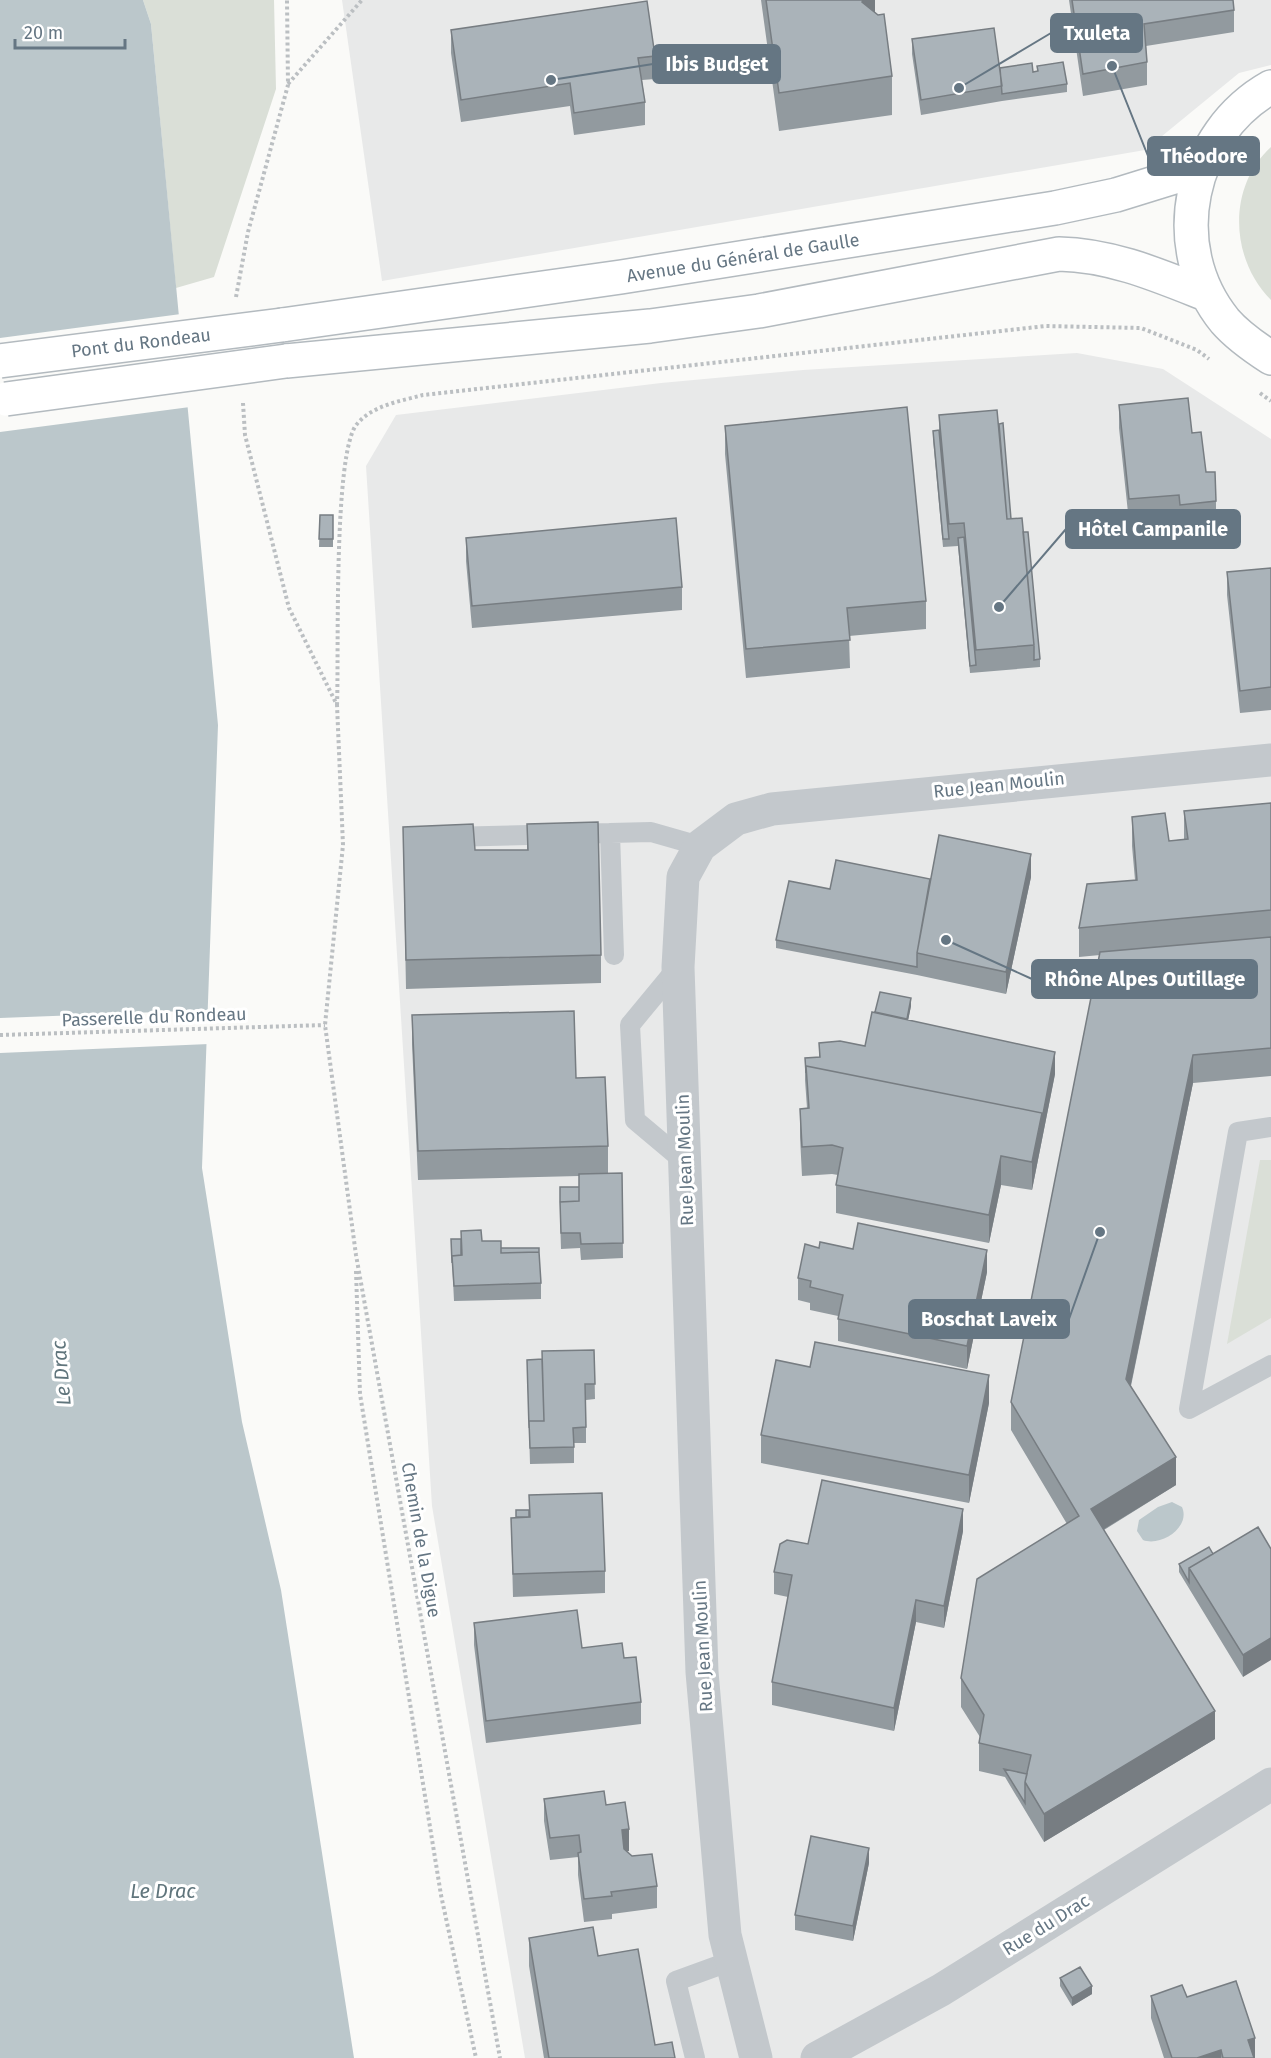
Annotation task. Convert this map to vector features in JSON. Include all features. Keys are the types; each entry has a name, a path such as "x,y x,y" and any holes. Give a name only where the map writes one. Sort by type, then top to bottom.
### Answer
{"main road":[{"path":"1270,85 1246,103 1227,122 1211,145 1200,169 1192,201 1191,233 1196,265 1208,295 1225,321 1247,343 1271,358"},
{"name":"Avenue du Général de Gaulle","path":"282,325 621,277 1055,208 1116,195 1200,169"},
{"path":"0,399 286,361 661,325 769,310 1059,254 1079,254 1131,265 1208,295"},
{"name":"Pont du Rondeau","path":"0,361 282,325"}],"street":[{"name":"Rue Jean Moulin","path":"756,2058 725,1935 702,1672 678,967 683,877 700,846 736,819 772,809 1271,760"},
{"name":"Rue du Drac","path":"817,2058 941,1990 1271,1784"}],"lane":[{"path":"427,838 651,832 700,846"},
{"path":"610,833 614,956"},
{"path":"678,967 630,1025 635,1120 685,1162"},
{"path":"1271,1126 1238,1132 1189,1409 1271,1365"},
{"path":"695,2058 676,1981 731,1961"}],"path":[{"path":"235,300 248,232 288,85 287,0"},
{"path":"288,85 362,0"},
{"name":"Chemin de la Digue","path":"500,2058 356,1255 325,1025 343,845 337,705 342,486 347,444 357,424 379,408 423,395 1046,326 1141,328 1197,350 1216,363"},
{"path":"1254,388 1271,401"},
{"path":"243,401 245,435 289,608 337,705"},
{"name":"Passerelle du Rondeau","path":"0,1035 325,1025"},
{"path":"356,1255 360,1394 441,1895 476,2058"}],"shaded area":[{"path":"143,0 274,0 276,89 214,277 176,288 151,24"},
{"path":"342,0 1271,0 1271,65 1239,73 1145,150 382,281"},
{"path":"1271,147 1271,300 1257,283 1248,264 1241,244 1239,223 1241,202 1247,182 1257,163"},
{"path":"1077,353 1163,369 1271,439 1271,2058 525,2058 432,1506 366,466 396,415 661,383 803,370"},
{"path":"1260,1160 1271,1160 1271,1318 1227,1344"}],"water":[{"name":"Le Drac","path":"0,0 143,0 151,24 218,725 202,1168 242,1422 281,1590 354,2058 0,2058"},
{"path":"1172,1502 1182,1507 1184,1514 1178,1528 1173,1534 1158,1541 1143,1540 1137,1531 1139,1520 1158,1507"}],"pier":[{"path":"181,314 190,407 0,432 0,338"},
{"path":"211,1010 209,1044 0,1053 0,1018"}],"building":[{"path":"766,0 863,0 862,2 878,15 884,14 892,76 779,93"},
{"path":"1072,0 1233,0 1234,10 1144,24 1147,62 1083,74"},
{"path":"647,1 655,56 638,58 645,102 574,113 570,83 461,100 451,30"},
{"path":"994,28 1002,86 921,100 912,39"},
{"path":"1063,62 1067,84 1002,94 1000,68 1032,63 1033,72 1038,71 1037,66"},
{"path":"1188,398 1192,433 1201,432 1206,472 1215,472 1216,501 1180,505 1179,495 1129,499 1119,405"},
{"path":"907,407 926,601 847,608 850,640 746,649 725,426"},
{"path":"997,410 1007,519 1022,518 1034,645 976,650 964,523 949,524 939,415"},
{"path":"1003,423 1011,519 1007,519 999,424"},
{"path":"939,430 949,539 943,539 933,431"},
{"path":"320,515 333,515 333,539 319,539"},
{"path":"676,518 682,587 472,606 466,538"},
{"path":"1023,532 1028,532 1040,659 1034,660 1034,645"},
{"path":"964,537 976,665 970,666 958,538"},
{"path":"1271,568 1271,687 1240,691 1227,572"},
{"path":"1271,803 1271,910 1079,928 1087,884 1137,880 1132,817 1165,813 1169,841 1188,839 1184,811"},
{"path":"598,822 601,955 406,960 403,827 473,824 475,850 528,850 527,824"},
{"path":"939,835 1031,854 1006,972 917,953"},
{"path":"836,860 930,879 917,953 917,967 776,940 789,881 830,889"},
{"path":"1271,937 1271,1048 1193,1055 1126,1379 1176,1457 1091,1509 1215,1711 1044,1814 1025,1782 1031,1755 979,1743 984,1715 961,1678 977,1579 1079,1516 1011,1402 1100,952"},
{"path":"880,992 911,998 907,1019 875,1012"},
{"path":"574,1011 576,1078 605,1077 608,1146 418,1151 412,1015"},
{"path":"872,1012 1055,1052 1042,1119 1042,1113 806,1066 806,1073 805,1058 820,1057 819,1043 840,1041 865,1046"},
{"path":"806,1066 1042,1113 1032,1162 1001,1156 989,1215 836,1185 843,1148 832,1145 802,1147 800,1109 809,1108"},
{"path":"622,1173 623,1243 581,1244 580,1233 561,1233 560,1202 579,1201 579,1174"},
{"path":"560,1187 579,1187 579,1201 560,1202"},
{"path":"858,1223 987,1250 967,1346 838,1319 843,1295 810,1287 811,1281 798,1278 805,1244 819,1248 820,1242 853,1249"},
{"path":"481,1230 482,1241 501,1241 501,1253 539,1252 541,1283 454,1286 452,1256 462,1255 461,1231"},
{"path":"451,1239 461,1239 461,1255 452,1256 452,1263"},
{"path":"501,1248 539,1248 539,1252 501,1253"},
{"path":"815,1342 989,1375 969,1475 761,1435 776,1360 810,1367"},
{"path":"594,1350 595,1384 585,1384 586,1427 573,1428 574,1447 530,1448 529,1421 544,1421 542,1351"},
{"path":"542,1359 544,1421 529,1421 529,1428 527,1360"},
{"path":"822,1480 963,1509 944,1606 916,1600 894,1708 772,1682 792,1575 774,1572 780,1544 787,1540 808,1544"},
{"path":"602,1493 605,1571 513,1574 511,1518 530,1517 529,1495"},
{"path":"516,1510 529,1510 529,1517 516,1517"},
{"path":"1258,1527 1271,1549 1271,1638 1243,1655 1189,1568"},
{"path":"1209,1547 1213,1554 1189,1568 1189,1582 1179,1564"},
{"path":"577,1610 582,1648 622,1643 624,1658 636,1657 641,1702 486,1721 474,1623"},
{"path":"1004,1769 1027,1774 1025,1803"},
{"path":"604,1791 606,1805 625,1802 629,1829 622,1830 624,1849 632,1856 652,1854 657,1886 611,1892 612,1896 584,1899 578,1853 581,1852 579,1835 550,1838 544,1799"},
{"path":"811,1836 869,1848 853,1926 795,1915"},
{"path":"593,1927 598,1956 638,1949 655,2045 672,2042 675,2058 549,2058 529,1938"},
{"path":"1080,1967 1092,1986 1072,1998 1060,1978"},
{"path":"1236,1981 1255,2038 1248,2040 1254,2058 1223,2058 1221,2050 1197,2058 1172,2058 1151,1996 1182,1985 1187,1997"}],"place":[{"name":"Théodore","path":"1112,66"},
{"name":"Ibis Budget","path":"551,80"},
{"name":"Txuleta","path":"959,88"},
{"name":"Hôtel Campanile","path":"999,607"},
{"name":"Rhône Alpes Outillage","path":"946,940"},
{"name":"Boschat Laveix","path":"1100,1232"}]}
